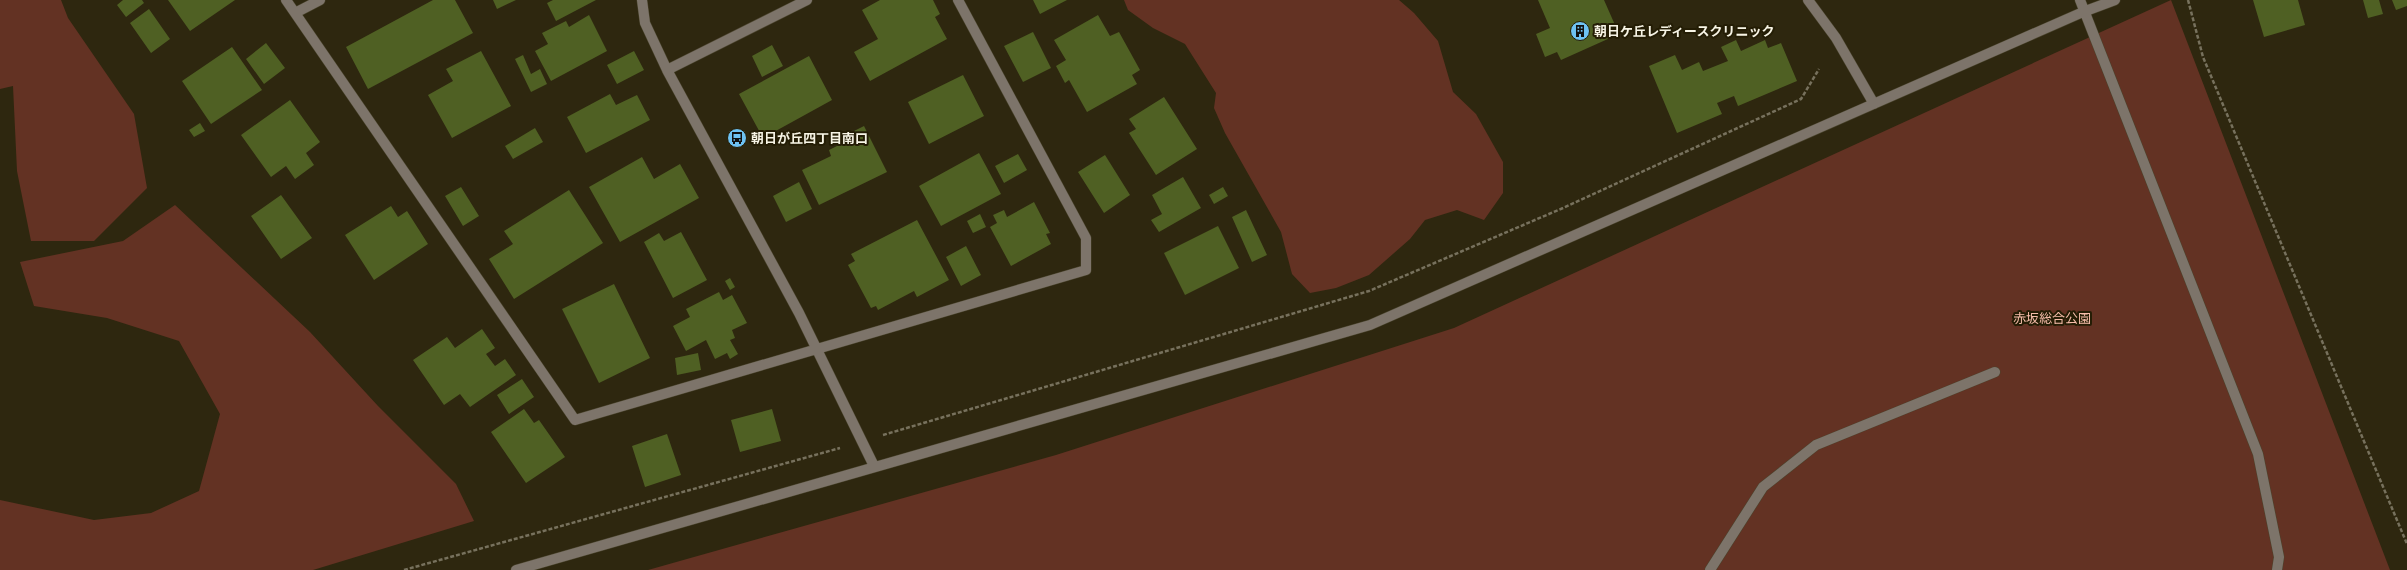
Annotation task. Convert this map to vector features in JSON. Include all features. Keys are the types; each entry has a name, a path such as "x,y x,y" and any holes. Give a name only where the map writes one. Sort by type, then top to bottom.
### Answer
{"street":[{"path":"286,0 574,420 1086,270 1086,238 958,0"},
{"path":"295,13 320,0"},
{"path":"642,0 646,23 667,70 799,313 814,349 874,466"},
{"path":"667,70 807,0"},
{"path":"1808,0 1836,38 1874,104"},
{"path":"2080,0 2258,454 2279,556 2277,570"},
{"path":"516,570 874,466 1370,325 2084,12 2115,0"},
{"path":"1710,570 1763,487 1816,445 1995,372"}],"path":[{"path":"2188,0 2203,57 2407,544"},
{"path":"404,570 862,442 1369,291 1563,208 1801,99 1819,69"}],"green space":[{"path":"0,0 61,0 68,18 134,114 147,188 94,241 31,241 17,171 13,86 0,89"},
{"path":"1124,0 1399,0 1414,13 1438,41 1453,92 1476,114 1503,162 1503,193 1484,220 1457,210 1425,220 1410,239 1369,275 1336,288 1310,293 1292,274 1281,232 1225,133 1214,108 1216,93 1185,44 1153,28 1128,10"},
{"name":"赤坂総合公園","path":"2171,0 2390,570 648,570 1056,455 1454,328"},
{"path":"175,205 310,332 378,406 456,484 474,521 313,570 0,570 0,500 94,520 151,513 199,491 220,414 179,341 107,318 34,306 20,262 123,241"}],"building":[{"path":"123,0 142,0 144,3 126,17 117,5"},
{"path":"168,0 235,0 190,31"},
{"path":"433,0 455,0 473,33 368,89 346,47"},
{"path":"493,0 516,0 497,9"},
{"path":"553,0 596,0 556,21 547,3"},
{"path":"880,0 933,0 940,14 935,17 947,39 870,81 854,52 878,39 862,10"},
{"path":"1033,0 1067,0 1040,14"},
{"name":"朝日ケ丘レディースクリニック","path":"1538,0 1604,0 1619,34 1561,60 1557,52 1545,57 1536,34 1550,28"},
{"path":"2253,0 2298,0 2305,25 2264,37"},
{"path":"2363,0 2379,0 2383,14 2368,18"},
{"path":"2392,0 2407,0 2407,6 2396,10"},
{"path":"149,9 170,39 151,53 130,23"},
{"path":"589,15 607,51 551,81 535,51 548,44 542,33 566,21 569,27"},
{"path":"1098,15 1110,36 1119,32 1140,70 1132,75 1137,84 1087,112 1069,80 1065,83 1056,66 1066,60 1054,40"},
{"path":"1033,32 1051,68 1023,82 1004,46"},
{"path":"1736,40 1741,51 1765,40 1768,48 1781,43 1797,81 1738,106 1734,96 1717,103 1722,114 1677,133 1649,66 1675,55 1682,70 1699,62 1703,71 1728,61 1721,47"},
{"path":"266,43 285,68 264,84 246,59"},
{"path":"772,45 783,66 762,77 752,56"},
{"path":"232,47 262,90 211,124 182,81"},
{"path":"481,51 511,106 452,138 428,95 453,81 446,69"},
{"path":"634,51 644,70 617,84 607,65"},
{"path":"523,55 531,74 540,69 547,84 531,92 515,59"},
{"path":"809,56 832,100 763,138 739,94"},
{"path":"963,75 984,116 929,144 908,102"},
{"path":"610,94 616,105 637,95 650,120 586,153 567,117"},
{"path":"1164,97 1197,149 1156,175 1129,133 1136,129 1129,119"},
{"path":"290,100 320,142 306,153 314,165 295,179 286,166 271,177 241,135"},
{"path":"200,123 205,131 194,137 189,130"},
{"path":"864,126 887,172 819,205 802,170 831,156 829,150 843,143 840,138"},
{"path":"535,128 543,142 513,159 505,146"},
{"path":"979,153 1001,194 941,226 919,186"},
{"path":"1018,154 1027,170 1004,183 995,166"},
{"path":"1105,155 1130,195 1104,213 1078,172"},
{"path":"642,157 654,179 680,164 699,198 620,242 589,187"},
{"path":"1183,177 1201,208 1159,232 1151,220 1162,214 1152,195"},
{"path":"799,182 812,209 786,222 773,196"},
{"path":"461,187 479,216 463,226 445,196"},
{"path":"1223,187 1228,196 1214,204 1209,195"},
{"path":"569,190 603,243 514,299 489,259 513,244 504,231"},
{"path":"281,195 312,238 281,259 251,216"},
{"path":"1034,202 1050,233 1046,234 1051,244 1011,266 990,227 997,223 993,215 1004,210 1007,217"},
{"path":"391,206 398,217 407,211 428,244 374,280 345,235"},
{"path":"1246,210 1267,255 1252,262 1232,217"},
{"path":"980,214 986,227 973,233 967,221"},
{"path":"917,220 949,280 917,297 914,291 878,310 876,306 871,308 848,265 855,261 851,254"},
{"path":"1218,226 1239,268 1185,295 1164,253"},
{"path":"681,232 707,280 673,298 644,242 659,233 664,241"},
{"path":"966,246 981,275 961,286 946,257"},
{"path":"730,278 735,287 730,290 725,281"},
{"path":"614,284 650,358 599,383 562,309"},
{"path":"719,292 723,300 732,295 747,323 732,330 735,338 730,340 738,354 730,359 727,353 715,359 706,340 686,351 673,326 690,317 686,309"},
{"path":"482,329 495,348 486,354 495,366 505,359 516,375 470,407 460,394 444,405 413,360 447,337 455,348"},
{"path":"698,353 701,370 677,375 675,358"},
{"path":"522,379 534,397 509,414 497,395"},
{"path":"524,409 534,423 539,420 565,457 526,483 491,432"},
{"path":"772,409 781,441 740,452 731,420"},
{"path":"667,434 681,475 645,487 632,446"}],"place":[{"name":"朝日ケ丘レディースクリニック","path":"1580,31"},
{"name":"朝日が丘四丁目南口","path":"737,138"}]}
